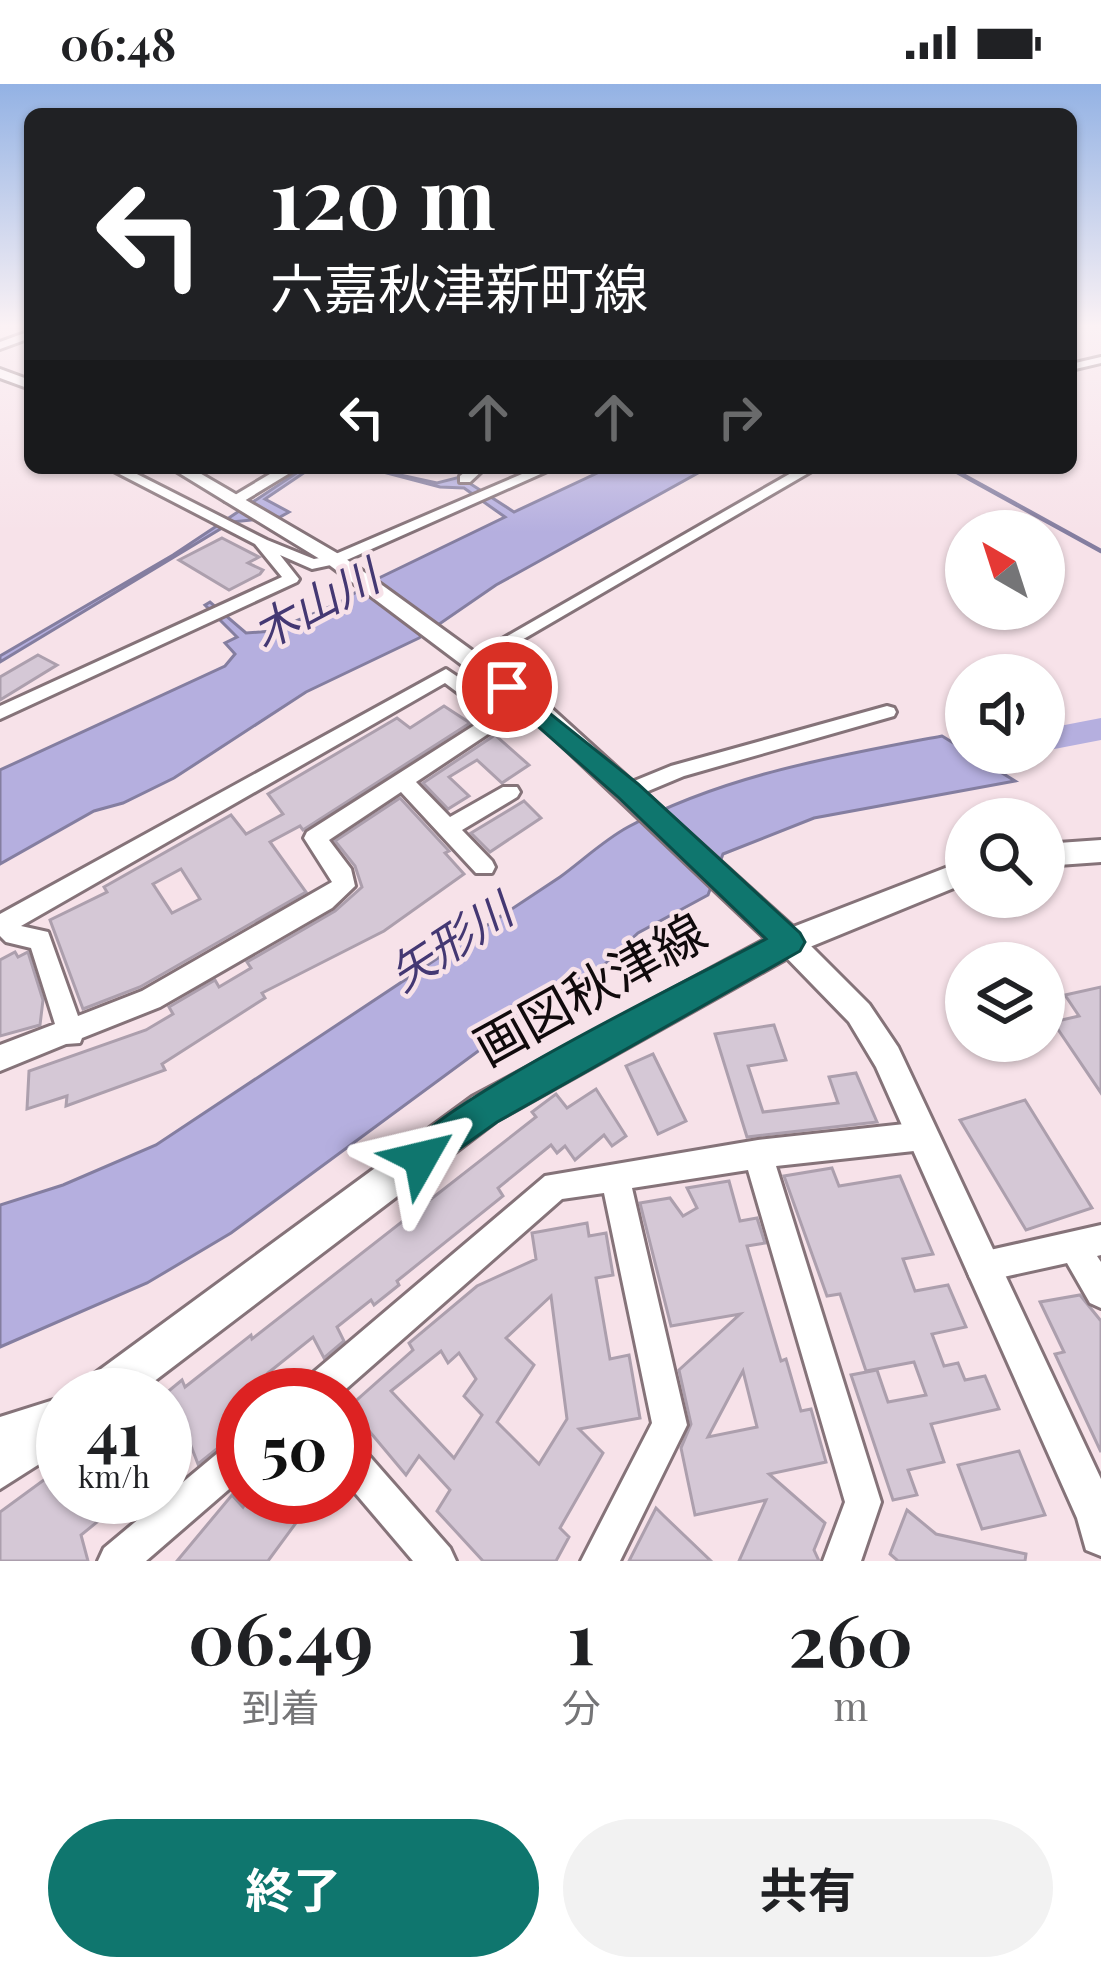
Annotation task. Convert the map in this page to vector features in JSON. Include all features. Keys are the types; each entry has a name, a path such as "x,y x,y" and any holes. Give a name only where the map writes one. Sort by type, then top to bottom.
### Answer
{"main road":[{"path":"189,474 335,560 542,713 789,942"},
{"path":"1065,854 1101,851"},
{"name":"画図秋津線","path":"137,1368 484,1109 789,942 945,880"},
{"path":"0,1466 36,1439"}],"street":[{"path":"127,474 312,564 335,560 534,474"},
{"path":"233,501 280,474"},
{"path":"465,479 471,474"},
{"path":"390,534 437,505 505,474"},
{"path":"473,661 800,474"},
{"path":"0,713 291,579 260,542"},
{"path":"71,1034 40,939 14,934 4,924 446,675 502,716"},
{"path":"629,791 678,771 887,712"},
{"path":"0,1058 71,1034 170,988 344,886 344,875 315,838 502,716 542,713"},
{"path":"403,781 484,867"},
{"path":"448,828 510,792"},
{"path":"789,942 859,1013 887,1057 1101,1535"},
{"path":"344,1368 555,1186 758,1154 923,1136"},
{"path":"758,1154 863,1502 842,1561"},
{"path":"600,1561 670,1425 615,1178"},
{"path":"981,1267 1088,1244 1101,1292"},
{"path":"0,1434 36,1425"},
{"path":"117,1561 216,1477"},
{"path":"372,1490 419,1553"}],"shaded area":[{"path":"295,474 302,474 265,499 289,512 232,522 0,662 0,656 173,555"},
{"path":"391,474 437,483 460,477 514,512 595,474 696,474 496,585 419,638 306,692 174,778 123,803 94,811 0,864 0,770 225,666 235,654 225,643 237,637 205,605 210,602 246,633 272,631 337,604 379,578 505,517 464,488 440,487"},
{"path":"942,736 945,774 1004,774 1015,781 814,818 723,854 708,895 638,933 605,964 572,982 231,1233 147,1283 0,1347 0,1205 63,1185 156,1145 628,827 703,794 821,760"}],"building":[{"path":"222,538 259,557 248,563 263,570 229,590 179,560"},
{"path":"38,655 57,665 0,700 0,677"},
{"path":"444,706 470,723 303,830 300,826 270,842 306,892 140,987 83,1009 50,920 107,892 104,887 231,815 246,834 283,814 268,794 397,718 410,728","holes":["181,869 200,899 172,913 153,884"]},
{"path":"495,735 529,765 502,783 477,760 449,777 469,796 448,809 423,783"},
{"path":"400,798 464,874 384,931 262,993 265,998 162,1064 165,1070 66,1106 67,1096 27,1109 29,1071 146,1030 173,1014 169,1007 215,980 219,987 251,968 247,962 335,911 362,887 355,866 335,841"},
{"path":"524,801 541,818 490,852 471,833"},
{"path":"15,952 18,957 28,952 43,1000 40,1025 0,1036 0,960"},
{"path":"1101,987 1101,1093 1065,1040 1065,1019 1079,1016 1065,995"},
{"path":"774,1025 786,1060 748,1066 763,1112 838,1103 829,1077 856,1073 877,1122 747,1137 715,1034"},
{"path":"653,1054 686,1121 658,1134 626,1066"},
{"path":"596,1089 626,1136 612,1146 604,1135 575,1160 565,1146 557,1153 551,1145 498,1188 503,1196 397,1281 399,1285 337,1327 344,1341 324,1358 313,1337 274,1368 216,1368 216,1450 198,1464 192,1448 192,1381 536,1117 532,1112 556,1094 567,1108"},
{"path":"1025,1100 1092,1208 1026,1230 960,1120"},
{"path":"832,1168 839,1186 900,1176 933,1254 903,1259 915,1291 948,1285 966,1327 932,1334 944,1366 958,1363 965,1380 985,1376 999,1409 931,1424 944,1462 908,1470 917,1495 893,1500 851,1375 877,1370 888,1402 926,1395 914,1362 866,1371 840,1294 827,1296 784,1176"},
{"path":"729,1181 740,1221 757,1218 765,1243 747,1246 781,1361 786,1359 801,1411 811,1409 826,1462 769,1474 825,1523 814,1550 819,1561 739,1561 766,1500 695,1515 681,1448 691,1424 679,1370 740,1314 671,1326 640,1203 670,1198 683,1216 697,1208 687,1188","holes":["743,1371 757,1427 708,1437"]},
{"path":"587,1223 589,1236 606,1233 613,1275 596,1278 610,1359 629,1355 640,1418 579,1429 603,1453 560,1528 569,1537 556,1561 483,1561 437,1511 450,1490 419,1456 406,1475 372,1434 372,1387 413,1350 409,1343 477,1286 536,1259 532,1233","holes":["551,1296 567,1419 539,1464 497,1422 534,1365 506,1338","441,1351 448,1363 459,1353 476,1379 464,1396 482,1415 454,1458 391,1391"]},
{"path":"1080,1295 1101,1321 1101,1452 1055,1354 1064,1352 1040,1302"},
{"path":"1019,1451 1045,1515 982,1529 958,1465"},
{"path":"36,1486 36,1524 95,1524 81,1535 88,1561 0,1561 0,1512"},
{"path":"656,1508 664,1516 711,1561 629,1561"},
{"path":"907,1510 936,1534 1026,1554 1025,1561 898,1561 890,1554"},
{"path":"216,1514 216,1524 295,1524 268,1561 177,1561"}],"waterway":[{"path":"961,474 1101,551"},
{"name":"矢形川","path":"1065,736 1101,729"}],"route":[{"path":"421,1158 484,1109 789,942 629,791 507,687"}],"water label":[{"name":"木山川","path":"314,602"}]}
